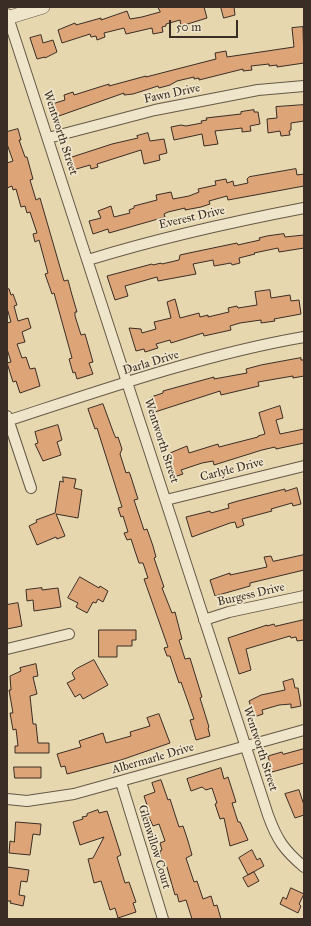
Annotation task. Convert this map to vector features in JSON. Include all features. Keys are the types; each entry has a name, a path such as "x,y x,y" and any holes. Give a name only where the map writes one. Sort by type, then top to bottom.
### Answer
{"street":[{"path":"7,16 43,7"},
{"name":"Wentworth Street","path":"7,16 275,836 290,855 304,867"},
{"name":"Fawn Drive","path":"48,138 155,110 258,90 304,86"},
{"name":"Everest Drive","path":"88,260 139,244 244,219 304,208"},
{"name":"Darla Drive","path":"8,420 195,362 280,341 304,337"},
{"path":"8,420 31,488"},
{"name":"Carlyle Drive","path":"166,500 304,466"},
{"name":"Burgess Drive","path":"204,620 229,612 304,596"},
{"path":"7,649 69,634"},
{"name":"Albermarle Drive","path":"7,799 27,801 49,799 120,782 150,772 304,730"},
{"name":"Glenwillow Court","path":"120,782 163,919"}],"building":[{"path":"158,7 204,7 207,18 181,26 180,20 166,24 166,26 162,27 163,32 153,34 152,28 126,34 124,28 104,33 105,37 97,40 96,36 91,37 90,34 62,43 58,30 75,23 76,25 101,18 101,20 127,11 130,19 142,17 160,12"},
{"path":"221,7 234,7 235,15 224,18"},
{"path":"303,27 304,63 277,67 277,65 269,66 269,64 251,66 252,70 243,71 243,69 199,80 199,78 194,79 194,77 177,81 170,85 159,88 158,86 133,94 124,95 124,93 56,117 52,104 65,100 64,95 73,92 74,95 109,84 109,86 216,59 215,53 226,51 227,57 294,47 292,28"},
{"path":"41,35 43,43 53,40 57,52 45,58 37,59 30,38"},
{"path":"304,105 304,121 291,123 291,130 289,131 290,135 281,136 280,131 268,133 267,119 277,118 276,107"},
{"path":"254,110 254,112 258,112 260,124 250,126 251,131 242,132 242,128 215,131 218,144 204,146 202,134 174,140 171,127 202,123 201,121 207,120 206,118 241,114 241,112"},
{"path":"18,129 21,140 19,140 25,157 27,157 33,179 30,180 36,200 40,198 64,281 68,280 77,312 75,312 75,316 81,335 85,334 93,362 89,363 93,374 77,379 75,372 73,373 69,359 72,358 54,293 52,294 45,274 48,273 39,240 35,242 33,234 37,233 30,212 27,213 25,206 21,207 16,189 13,190 12,186 7,188 7,163 13,161 7,144 7,132"},
{"path":"148,133 150,141 164,139 167,153 159,155 160,160 144,164 141,150 97,164 98,167 91,169 90,165 73,170 69,158 112,144 138,138 137,136"},
{"path":"296,169 297,175 304,174 304,186 228,200 227,196 209,201 210,204 201,207 185,210 185,208 168,212 164,214 165,217 109,233 108,229 93,234 89,221 101,218 98,211 111,206 114,217 130,213 129,210 134,208 134,206 157,200 156,195 171,192 173,199 189,196 199,192 198,189 216,185 215,181 226,179 227,183 233,181 234,186 248,183 247,179 249,177"},
{"path":"284,234 285,237 304,235 304,248 279,252 278,248 254,253 255,254 239,258 240,263 232,265 231,263 214,266 213,260 193,264 196,274 158,281 157,277 125,286 128,296 115,300 107,276 152,264 162,264 179,260 180,255 237,243 238,245 260,240 259,238 267,236"},
{"path":"9,289 11,295 13,294 17,305 14,306 18,321 28,318 31,328 22,332 25,342 17,344 22,358 26,357 30,369 35,368 40,386 20,393 16,381 13,382 7,363 11,362 7,349 7,323 11,322 7,308 7,290"},
{"path":"270,290 271,298 290,295 291,301 299,300 301,314 274,319 275,321 261,323 261,320 240,323 230,326 231,330 204,336 203,333 171,343 170,340 156,344 158,348 145,352 144,349 136,351 129,328 141,329 142,333 156,329 154,322 171,318 167,302 175,299 180,318 199,313 200,317 208,315 208,317 229,312 228,308 257,305 255,292"},
{"path":"301,358 301,360 304,360 304,376 293,378 293,376 258,382 259,386 221,395 220,391 155,412 151,397 163,393 163,391 214,377 214,379 247,373 246,369 261,365"},
{"path":"103,404 114,434 116,438 118,437 122,449 120,454 126,473 129,472 130,474 138,499 134,500 144,530 147,529 153,546 156,557 154,558 164,587 162,588 172,613 175,612 182,639 179,640 185,659 190,658 202,697 200,698 209,727 210,736 196,740 190,720 194,719 181,682 179,683 170,656 167,656 164,648 168,647 144,579 148,578 143,563 139,563 131,539 127,540 124,533 128,532 123,516 121,517 118,508 122,507 97,428 95,429 88,409"},
{"path":"280,406 283,418 276,420 280,434 304,429 304,443 276,449 275,447 262,450 214,465 213,461 202,463 181,470 183,474 174,477 170,464 173,463 170,453 187,446 189,453 218,444 219,447 258,437 265,434 259,413"},
{"path":"58,425 62,440 57,442 61,455 43,461 35,444 38,443 35,432"},
{"path":"63,477 76,479 74,488 82,490 78,518 56,514 65,536 57,539 56,537 37,545 29,526 37,522 36,520 55,513 60,481 63,482"},
{"path":"297,488 301,504 293,506 292,503 271,509 272,511 242,519 244,525 237,528 235,522 230,523 192,537 186,517 210,511 211,513 229,508 228,504 238,501 285,489 285,491"},
{"path":"304,555 304,570 250,583 250,586 215,596 210,580 230,573 230,575 267,567 264,557 271,556 273,561"},
{"path":"80,577 99,588 100,586 108,591 103,602 98,599 96,603 93,602 87,613 76,607 78,603 68,598"},
{"path":"42,588 42,590 58,588 61,607 34,611 33,600 27,601 26,590"},
{"path":"18,603 22,626 7,629 7,605"},
{"path":"304,620 304,640 297,641 296,637 291,638 290,636 246,649 251,670 239,674 228,638 267,625 274,624 275,626"},
{"path":"99,630 136,630 136,640 132,640 132,646 117,646 117,657 99,657"},
{"path":"94,660 108,685 83,699 80,694 75,697 67,683 75,679 72,673 76,669"},
{"path":"36,664 38,676 33,677 37,694 30,696 33,724 36,724 38,743 49,743 49,753 15,753 15,746 18,746 16,729 13,730 10,713 13,713 9,690 11,690 10,676 21,671 20,668"},
{"path":"293,679 295,688 298,688 301,706 291,708 291,704 279,705 262,710 263,714 254,717 249,701 261,695 285,690 283,682"},
{"path":"159,714 170,743 121,760 67,774 65,766 61,767 57,754 81,747 79,741 103,733 106,743 131,736 130,732 150,726 147,718"},
{"path":"304,749 304,763 272,772 268,756 282,752 283,754"},
{"path":"14,767 41,767 41,778 15,778"},
{"path":"221,768 224,779 228,777 236,802 232,803 238,822 240,822 248,840 230,846 224,818 220,819 212,788 206,790 202,787 191,791 187,779"},
{"path":"161,780 168,800 170,799 179,827 183,826 188,841 192,855 186,858 194,882 197,881 203,899 211,896 214,906 217,905 221,919 192,919 186,900 179,902 177,894 175,895 166,864 163,865 161,857 160,851 162,850 160,843 165,841 159,824 153,826 144,806 147,805 144,796 155,792 152,783"},
{"path":"299,790 304,805 304,815 295,818 285,794"},
{"path":"98,810 99,813 107,811 121,855 117,857 125,883 129,882 136,902 133,903 136,912 118,918 115,908 110,910 101,881 94,883 88,859 93,858 104,837 80,845 73,822 83,819 82,817 87,816 87,814"},
{"path":"16,822 41,824 40,835 33,834 30,855 9,853 10,841 14,842"},
{"path":"252,850 257,860 260,858 264,866 248,875 239,858"},
{"path":"7,867 29,870 27,882 21,881 19,895 25,896 23,906 7,901"},
{"path":"254,872 259,881 248,887 243,878"},
{"path":"291,888 304,894 299,904 301,906 298,913 280,904 283,897 286,899"}]}
